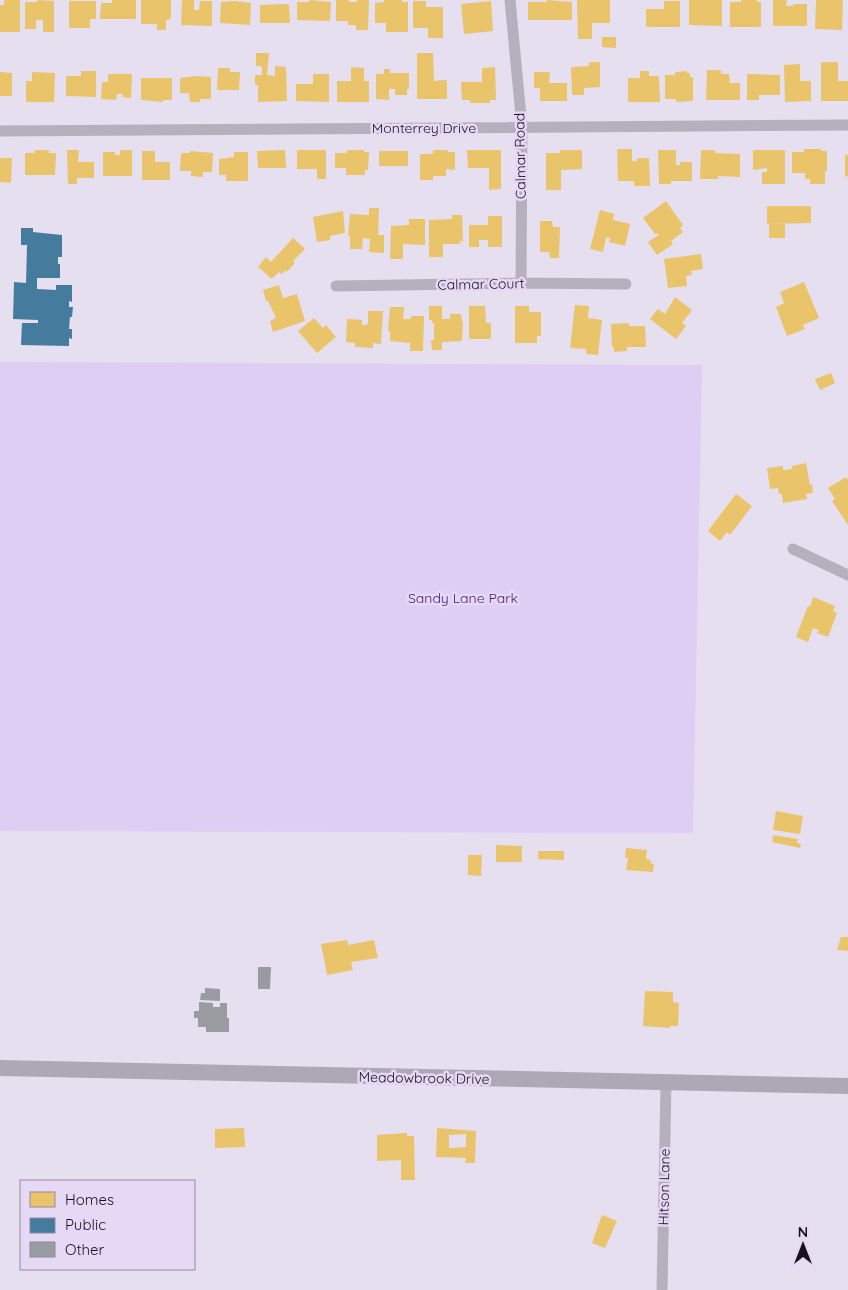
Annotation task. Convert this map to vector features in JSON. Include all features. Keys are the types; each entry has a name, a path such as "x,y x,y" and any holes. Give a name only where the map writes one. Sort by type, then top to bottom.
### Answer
{"main road":[{"name":"Meadowbrook Drive","path":"0,1068 848,1086"}],"street":[{"name":"Calmar Road","path":"510,0 522,128 521,283"},
{"name":"Monterrey Drive","path":"0,131 848,125"},
{"name":"Calmar Court","path":"336,286 521,283 626,284"},
{"path":"793,549 848,575"},
{"name":"Hitson Lane","path":"662,1290 666,1083"}],"green space":[{"name":"Sandy Lane Park","path":"0,362 702,365 693,833 0,831"}],"building: Homes":[{"path":"4,0 20,0 20,32 0,32 0,5 4,5"},
{"path":"37,0 54,1 54,32 43,32 43,20 36,20 36,29 25,29 25,2 37,2"},
{"path":"112,0 136,0 136,19 100,19 101,3 112,3"},
{"path":"141,0 171,0 171,17 169,20 166,20 166,30 157,30 157,24 141,24"},
{"path":"182,0 194,0 194,10 199,10 200,1 212,1 212,26 181,25"},
{"path":"309,0 331,2 330,21 297,20 297,2 309,2"},
{"path":"336,0 357,2 357,0 369,0 368,30 356,30 356,25 348,25 348,21 336,21"},
{"path":"384,0 408,2 408,32 386,32 386,23 375,23 375,3 384,2"},
{"path":"547,0 572,2 572,20 528,20 528,2 547,2"},
{"path":"577,0 610,0 610,23 592,23 592,39 578,39"},
{"path":"689,0 722,0 722,26 689,25"},
{"path":"741,0 757,0 757,2 761,2 761,27 730,27 730,2 741,2"},
{"path":"773,0 787,0 786,6 807,4 807,26 773,26"},
{"path":"816,0 843,0 842,30 815,29"},
{"path":"69,1 96,1 96,19 90,19 90,28 69,28"},
{"path":"413,1 426,1 426,7 443,7 443,38 428,38 428,28 413,28"},
{"path":"491,1 493,31 464,34 461,4"},
{"path":"664,1 680,1 680,27 646,27 646,9 664,9"},
{"path":"221,2 251,3 250,25 220,23"},
{"path":"260,5 289,5 290,23 260,23"},
{"path":"602,37 616,37 616,48 602,47"},
{"path":"256,53 269,53 267,75 275,76 275,66 286,67 287,101 258,102 258,85 255,85 255,75 262,75 262,69 261,66 256,66"},
{"path":"417,53 433,53 434,81 447,80 447,99 417,99"},
{"path":"589,62 600,62 600,87 584,88 584,95 572,95 571,67 589,66"},
{"path":"821,62 838,62 838,81 848,81 848,101 821,101"},
{"path":"800,64 800,81 811,81 811,101 785,102 784,65"},
{"path":"351,67 364,68 364,81 369,81 369,102 337,102 337,81 351,81"},
{"path":"495,67 496,100 490,100 490,103 470,103 470,100 462,100 461,82 482,82 482,68"},
{"path":"218,68 230,68 230,72 240,72 239,90 217,90"},
{"path":"384,69 390,69 390,73 409,73 407,95 395,95 395,89 389,89 389,100 376,99 376,74 384,74"},
{"path":"707,70 721,70 721,74 729,74 730,83 740,83 740,100 706,100"},
{"path":"81,71 96,71 96,97 66,96 66,76 81,76"},
{"path":"640,71 649,71 649,76 659,76 660,102 628,102 628,78 640,78"},
{"path":"687,71 687,73 690,73 690,77 693,77 693,101 676,102 676,99 665,99 665,75 675,75 675,72"},
{"path":"0,72 12,73 12,96 0,96"},
{"path":"32,72 55,73 54,102 26,102 26,81 32,81"},
{"path":"534,72 550,72 549,83 567,83 567,101 540,101 540,88 534,88"},
{"path":"108,74 132,74 131,98 122,97 123,94 117,94 116,100 101,99 102,82 108,82"},
{"path":"313,74 329,74 329,102 296,101 296,84 313,84"},
{"path":"747,74 780,75 780,95 759,95 759,100 747,100"},
{"path":"195,76 211,77 211,99 200,99 200,102 190,102 189,93 180,93 180,78"},
{"path":"141,78 172,78 172,100 163,100 163,102 141,100"},
{"path":"617,149 632,149 632,161 637,161 637,158 649,158 650,186 634,186 634,181 618,181"},
{"path":"804,149 827,151 825,184 810,184 810,179 805,179 805,173 792,173 792,152 804,152"},
{"path":"35,150 49,150 49,153 56,153 55,175 25,175 25,153 35,153"},
{"path":"67,150 79,150 78,162 94,162 94,178 77,178 77,184 68,184"},
{"path":"120,150 132,150 132,176 103,176 103,152 115,152 115,155 120,155"},
{"path":"285,150 286,168 258,168 257,151"},
{"path":"297,150 326,150 326,179 317,179 317,169 297,169"},
{"path":"347,150 364,150 364,152 369,152 368,170 365,170 365,175 346,175 346,168 335,168 335,153 347,153"},
{"path":"433,150 455,152 455,170 446,169 446,176 433,176 433,180 420,180 420,154 433,154"},
{"path":"467,150 501,150 501,189 489,190 489,168 468,168"},
{"path":"560,150 582,150 582,169 561,170 561,190 546,190 546,153 560,153"},
{"path":"658,150 676,150 676,165 680,165 680,162 692,162 692,181 671,181 671,184 659,184"},
{"path":"701,150 715,150 715,153 740,154 740,177 718,176 718,179 700,179"},
{"path":"753,150 785,150 785,184 762,184 762,172 767,172 767,168 753,170"},
{"path":"142,151 155,151 155,162 170,162 170,180 142,180"},
{"path":"190,151 213,153 212,172 203,172 203,177 191,176 191,171 180,171 181,153 190,153"},
{"path":"379,151 408,151 408,166 379,166"},
{"path":"234,152 248,152 248,181 226,181 226,175 219,175 219,159 234,157"},
{"path":"845,155 848,155 848,176 845,177"},
{"path":"0,158 12,158 11,183 0,182"},
{"path":"666,201 683,225 680,228 683,232 671,241 673,244 657,255 648,242 659,235 655,234 643,218"},
{"path":"767,206 811,206 811,223 767,224"},
{"path":"369,208 379,208 378,235 384,235 384,253 369,252 370,239 363,238 362,249 350,249 350,236 348,236 350,214 369,215"},
{"path":"600,210 614,214 613,220 630,224 625,246 609,242 610,238 608,237 606,238 603,252 590,249"},
{"path":"343,211 345,233 330,236 330,240 317,242 313,217"},
{"path":"452,215 462,215 463,241 460,241 460,244 443,244 443,257 429,257 429,220 452,219"},
{"path":"488,216 502,216 502,247 488,247 488,240 479,240 479,247 469,247 469,225 488,225"},
{"path":"409,219 425,219 425,245 403,244 403,259 390,259 391,226 409,225"},
{"path":"540,221 552,221 553,227 560,227 559,258 550,258 549,252 540,252"},
{"path":"769,224 785,224 785,238 769,238"},
{"path":"293,238 305,249 293,261 295,263 287,272 286,270 282,274 279,272 272,279 258,267 266,257 271,262"},
{"path":"701,254 703,269 691,271 692,275 686,276 687,286 668,288 664,259"},
{"path":"804,282 819,318 803,325 805,329 787,336 776,307 784,303 780,292"},
{"path":"279,285 283,298 297,294 305,321 273,332 270,321 276,318 268,301 266,301 263,290"},
{"path":"675,297 692,310 682,323 686,326 676,339 650,319 658,309 665,314"},
{"path":"575,305 589,306 588,318 602,320 598,355 586,354 586,349 570,348"},
{"path":"429,306 442,306 442,319 450,319 450,314 461,314 463,321 462,341 442,342 442,350 432,350 431,340 434,340 434,323 432,323 432,320 429,320"},
{"path":"469,306 485,306 486,323 491,323 491,339 469,339"},
{"path":"515,306 529,306 529,312 541,312 541,336 537,336 537,343 515,343"},
{"path":"390,307 404,307 403,319 411,319 411,316 424,316 423,351 410,351 410,343 390,341 390,331 388,331"},
{"path":"368,311 383,311 381,344 373,343 373,348 355,347 355,343 346,342 347,319 362,320 362,325 366,325 368,324"},
{"path":"314,318 323,328 326,325 336,337 317,353 298,331"},
{"path":"629,323 629,326 645,326 646,347 627,347 627,351 614,352 611,324"},
{"path":"831,373 835,383 820,390 815,379"},
{"path":"806,463 813,493 806,494 807,499 783,503 782,494 779,494 778,488 770,489 767,468 783,466 783,470 792,469 792,466"},
{"path":"846,477 848,480 848,525 832,501 835,499 828,488"},
{"path":"736,494 752,506 730,535 727,532 720,541 708,531"},
{"path":"813,597 835,606 833,611 837,613 828,637 817,633 819,630 813,628 808,642 796,637"},
{"path":"776,811 803,816 800,834 773,830"},
{"path":"773,835 798,839 797,843 801,844 800,848 772,842"},
{"path":"496,845 522,846 522,862 496,862"},
{"path":"626,848 647,850 646,859 651,860 650,863 654,864 653,872 626,870 628,858 625,858"},
{"path":"538,851 564,851 564,860 538,859"},
{"path":"468,855 482,855 481,876 468,875"},
{"path":"841,937 848,937 848,951 837,950"},
{"path":"347,940 348,945 374,940 378,958 351,962 353,970 327,975 321,944"},
{"path":"645,991 673,992 673,1002 679,1003 678,1026 670,1026 670,1028 643,1026"},
{"path":"244,1128 245,1147 215,1148 215,1129"},
{"path":"437,1128 476,1131 475,1163 465,1163 466,1158 436,1157","holes":["466,1134 466,1147 449,1148 449,1135"]},
{"path":"407,1133 407,1136 414,1136 415,1180 401,1180 401,1160 377,1161 377,1135"},
{"path":"602,1215 617,1221 605,1248 592,1243"}],"building: Public":[{"path":"21,228 33,228 33,232 62,235 62,257 58,257 60,278 37,278 37,289 56,290 56,285 72,285 72,302 69,301 69,307 73,307 69,329 72,329 72,339 69,338 69,346 21,345 22,323 38,323 38,320 13,319 14,282 26,283 27,245 21,245"}],"building: Other":[{"path":"258,967 271,967 270,989 258,989"},
{"path":"205,988 220,989 220,1001 200,1000 201,993 205,993"},
{"path":"199,1002 213,1003 213,1007 220,1007 220,1003 227,1003 229,1032 206,1032 206,1027 198,1027 198,1018 194,1018 194,1011 199,1011"}]}
